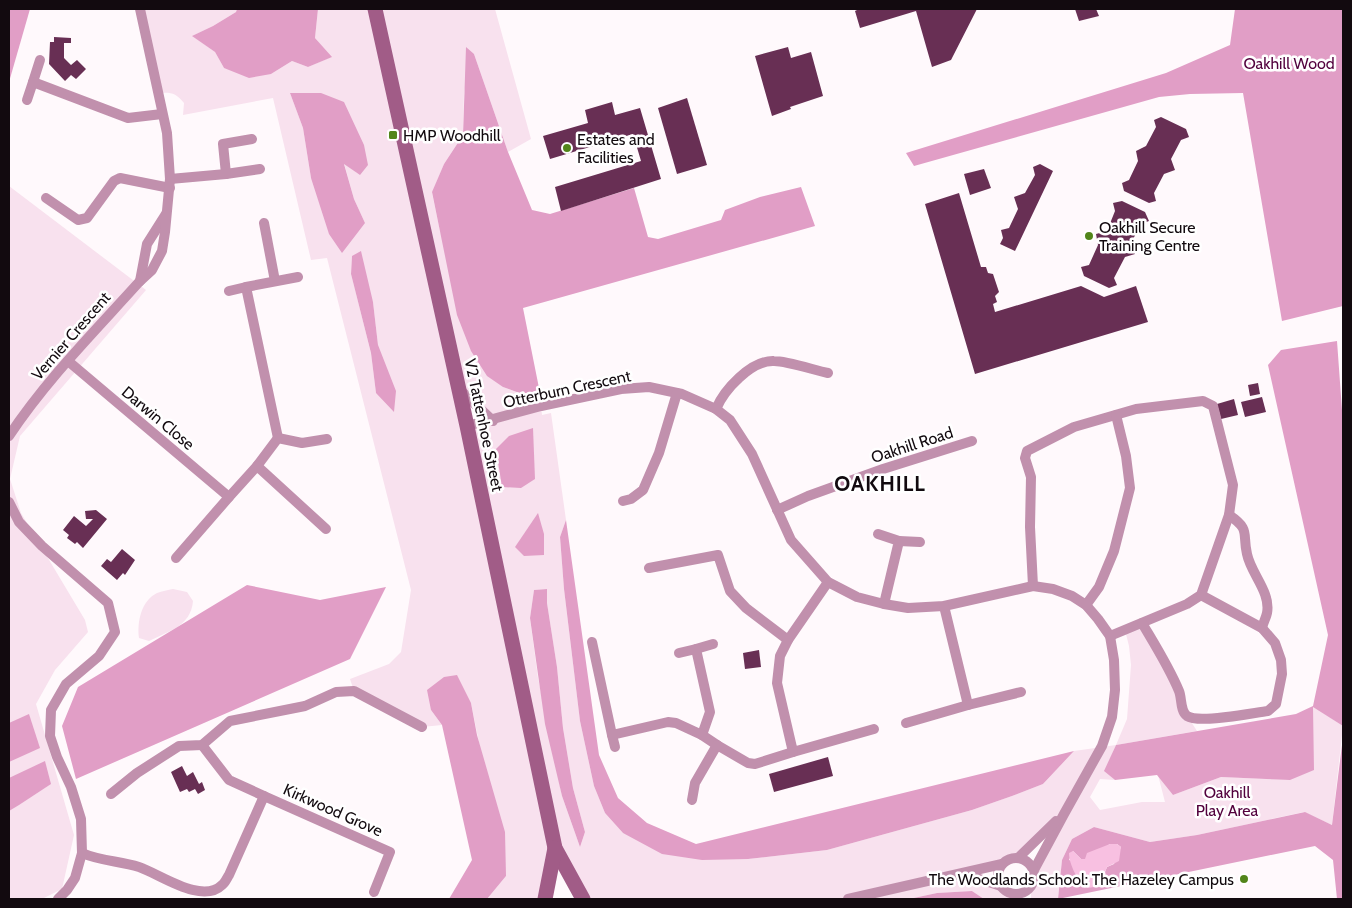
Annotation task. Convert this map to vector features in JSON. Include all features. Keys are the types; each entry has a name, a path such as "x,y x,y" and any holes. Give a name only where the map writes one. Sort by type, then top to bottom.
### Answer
{"street":[{"name":"Vernier Crescent","path":"9,436 31,404 68,361 152,270 162,251 170,183 167,133 140,9"},
{"name":"V2 Tattenhoe Street","path":"375,9 416,190 555,848 583,899"},
{"path":"27,100 40,60"},
{"path":"34,82 128,118 162,114"},
{"path":"226,174 224,144 252,139"},
{"path":"46,198 78,220 87,218 114,181 120,178 170,183 260,169"},
{"name":"Vernier Crescent","path":"140,281 147,244 166,213"},
{"path":"264,223 275,281"},
{"path":"229,290 298,277"},
{"path":"176,558 257,466 278,438 246,287"},
{"name":"Darwin Close","path":"68,361 229,497"},
{"path":"716,409 720,398 742,376 757,365 773,361 828,373"},
{"name":"Otterburn Crescent","path":"458,387 493,420"},
{"name":"Otterburn Crescent","path":"466,426 541,406 621,389 649,387 677,393 716,409 730,420 752,454 792,540 828,582 857,597 908,608 944,606 1033,586 1053,589 1072,596 1086,605 1110,636 1114,660 1115,690 1112,717 1102,746 1034,870"},
{"path":"623,501 631,499 643,490 659,453 677,393"},
{"path":"1033,586 1030,527 1031,477 1025,458 1027,451 1074,427 1136,409 1203,401 1209,403 1213,406 1234,485 1229,515 1201,595 1187,604 1110,636"},
{"path":"1086,605 1099,587 1114,551 1130,488 1126,456 1116,415"},
{"path":"278,438 302,443 327,439"},
{"name":"Oakhill Road","path":"777,510 808,496 883,469 972,441"},
{"path":"257,466 326,529"},
{"path":"9,502 19,522 42,546 108,603 115,632 99,656 66,684 51,710 50,736 81,819 82,854 75,878 58,899"},
{"path":"1229,515 1239,521 1246,530 1247,555 1266,598 1267,613 1262,628"},
{"path":"878,534 899,541 920,542"},
{"path":"884,604 899,541"},
{"path":"649,568 718,556 730,591 746,608 788,640"},
{"path":"793,752 777,683 780,656 788,640 828,582"},
{"path":"1142,623 1171,672 1181,696 1183,712 1188,717 1200,720 1268,710 1276,704 1282,674 1281,660 1275,643 1262,628 1201,595"},
{"path":"944,606 968,705"},
{"path":"592,642 616,747"},
{"path":"679,653 713,644"},
{"path":"696,649 710,712 702,735"},
{"path":"111,794 138,773 180,746 202,745 230,721 305,706 336,692 354,691 422,727"},
{"path":"906,723 1021,692"},
{"path":"612,735 668,722 676,723 702,735 748,763 755,764 874,729"},
{"name":"Kirkwood Grove","path":"202,745 229,780 390,852 374,892"},
{"path":"692,800 695,783 717,745"},
{"name":"Kirkwood Grove","path":"82,854 96,859 138,867 195,892 212,891 222,886 229,875 264,796"},
{"name":"Otterburn Crescent","path":"1019,857 1064,814"},
{"name":"V2 Tattenhoe Street","path":"545,899 555,848"},
{"path":"848,899 962,874 1002,864 1019,857 1028,862 1035,875 1033,884 1026,892 1016,894 1010,893 1001,886 962,874"},
{"path":"1001,886 998,875 1002,864"}],"green space":[{"path":"9,9 30,9 9,82"},
{"name":"Oakhill Play Area","path":"140,9 237,9 236,12 193,36 215,52 224,68 271,74 292,61 308,67 331,57 315,38 318,9 495,9 531,139 508,152 474,54 464,93 463,135 444,164 432,193 440,231 503,387 522,394 540,393 542,415 551,413 566,520 560,537 564,589 580,721 594,786 605,813 623,833 748,859 827,850 972,810 1012,796 1043,784 1074,751 1116,745 1105,771 1115,780 1100,779 1090,797 1100,810 1142,802 1165,802 1158,775 1173,795 1221,777 1290,780 1313,706 1343,726 1332,825 1304,812 1197,835 1150,842 1094,827 1072,839 1062,860 1058,899 1031,899 1031,895 1035,878 1034,870 1062,816 1019,857 1002,864 963,873 1001,886 1007,892 1016,894 1019,899 984,899 972,891 937,893 909,899 583,899 555,849 545,899 487,899 506,876 471,703 431,710 442,725 422,727 354,691 350,679 389,664 401,652 411,590 327,258 311,260 273,98 183,115 184,103 176,95 159,93","holes":["290,93 360,175 344,163 354,199 365,223 311,178 303,128","352,256 373,302 378,345 376,393 371,353 351,274","459,388 492,421 467,426","547,589 547,603 557,667 563,728 573,788 585,832 580,847 562,796 538,678 530,618 534,590"]},
{"path":"237,9 318,9 315,38 332,57 308,67 292,61 271,74 249,78 224,68 215,52 192,36 213,26 236,12"},
{"name":"Oakhill Wood","path":"1235,9 1343,9 1343,306 1282,321 1243,93 1190,94 1159,97 914,166 906,153 1166,73 1230,45"},
{"path":"466,47 474,54 508,152 532,210 550,214 634,188 648,237 658,239 721,220 725,210 760,197 801,187 815,226 523,308 540,393 522,394 503,387 487,376 471,351 457,315 432,192 444,164 463,135"},
{"path":"290,93 321,93 344,102 364,145 368,165 360,175 344,164 354,199 365,223 342,253 329,234 311,178 303,128"},
{"path":"9,186 146,290 20,436 10,479 21,513 85,620 88,632 55,670 36,704 74,835 62,889 42,899 9,899"},
{"path":"361,251 373,302 378,345 396,391 394,412 376,393 371,353 351,274 352,256"},
{"path":"1337,341 1343,424 1343,726 1313,707 1314,770 1290,780 1221,777 1173,795 1157,775 1115,780 1104,771 1116,745 1296,714 1313,706 1328,635 1268,365 1281,350"},
{"path":"533,428 535,479 521,488 502,487 496,449 509,436"},
{"path":"538,513 544,534 544,555 524,556 515,547"},
{"path":"566,520 599,755 618,798 647,823 696,844 1074,751 1043,784 972,810 827,850 748,859 702,860 662,854 623,833 605,813 594,786 580,721 564,589 560,537"},
{"path":"247,585 320,600 386,587 350,659 76,779 62,726 78,687"},
{"path":"173,589 187,592 193,601 188,616 178,627 149,641 139,638 141,613 147,601 157,593"},
{"path":"547,589 547,603 557,667 563,728 573,788 585,832 580,847 562,796 545,724 530,618 534,590"},
{"path":"1142,623 1188,717 1197,731 1116,745 1127,719 1131,665 1125,630"},
{"path":"457,675 471,703 477,735 505,832 506,876 487,899 449,899 472,860 442,725 431,710 427,690 444,677"},
{"path":"29,714 40,748 9,762 9,723"},
{"path":"1343,737 1343,899 1337,899 1333,860 1315,846 1058,899 1062,860 1072,839 1094,827 1150,842 1197,835 1305,812 1332,825","holes":["1110,844 1117,844 1121,847 1114,864 1107,867 1105,872 1069,860 1073,851 1081,859 1086,859"]},
{"path":"45,761 51,784 9,811 9,778"},
{"path":"972,891 984,899 909,899 937,893"}],"shaded area":[{"path":"1110,844 1117,844 1121,847 1119,861 1107,867 1105,872 1107,877 1094,887 1088,888 1084,886 1075,873 1069,853 1073,851 1081,859 1085,859 1087,853"}],"building":[{"path":"859,9 977,9 951,60 932,67 916,11 860,28 855,11"},
{"path":"1075,9 1096,9 1099,16 1079,21"},
{"path":"54,37 71,38 71,43 64,43 64,58 71,65 77,60 86,69 76,79 71,75 65,81 49,64 50,42 54,42"},
{"path":"788,47 791,58 811,52 823,96 790,107 791,109 772,116 755,56"},
{"path":"687,98 707,165 677,174 658,108"},
{"name":"Estates and Facilities","path":"612,102 615,115 640,108 661,179 561,211 555,187 641,161 633,134 550,159 543,136 588,123 585,110"},
{"path":"1161,117 1186,129 1189,137 1181,140 1171,159 1175,170 1164,174 1154,193 1156,201 1149,203 1124,191 1122,183 1129,180 1138,161 1136,151 1146,146 1156,127 1154,120"},
{"path":"1040,164 1053,171 1015,251 1000,244 1003,238 1001,230 1009,228 1018,209 1014,197 1025,193 1035,175 1033,167"},
{"path":"984,169 991,188 970,195 964,174"},
{"path":"959,193 981,267 986,267 988,273 993,274 999,292 995,296 997,302 993,304 995,312 1081,286 1104,297 1136,286 1148,322 975,374 925,204"},
{"path":"1122,201 1145,212 1149,221 1141,224 1131,243 1135,254 1125,257 1114,278 1117,285 1109,288 1084,276 1081,267 1089,265 1098,245 1096,234 1107,231 1115,211 1113,203"},
{"path":"1258,383 1260,394 1250,396 1248,385"},
{"path":"1262,397 1266,412 1245,417 1241,402"},
{"path":"1234,399 1238,415 1221,419 1217,404"},
{"path":"96,510 107,519 83,548 77,542 75,544 67,538 69,535 63,530 74,516 86,526 93,519 86,519 85,511"},
{"path":"122,549 135,560 125,575 123,573 117,580 101,566 107,559 111,562"},
{"path":"759,650 761,667 745,669 743,653"},
{"path":"828,757 833,776 774,792 769,774"},
{"path":"182,766 187,776 193,772 199,784 202,782 205,790 198,794 195,789 189,792 187,789 180,792 171,772"}],"place":[{"name":"HMP Woodhill","path":"393,135"},
{"name":"Estates and Facilities","path":"567,148"},
{"name":"Oakhill Secure Training Centre","path":"1089,236"},
{"name":"The Woodlands School: The Hazeley Campus","path":"1244,879"}],"district":[{"name":"OAKHILL","path":"880,483"}]}
